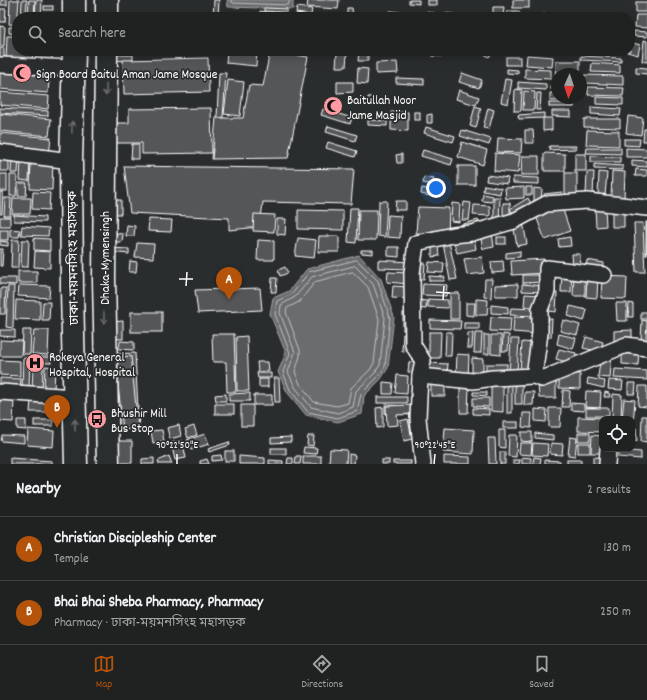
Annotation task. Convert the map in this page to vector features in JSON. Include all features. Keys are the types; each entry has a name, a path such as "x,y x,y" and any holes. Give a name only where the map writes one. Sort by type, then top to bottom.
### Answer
{"highway":[{"path":"74,0 74,12"},
{"path":"107,0 107,12"},
{"name":"Dhaka-Mymensingh","path":"106,56 104,279 108,464"},
{"name":"ঢাকা-ময়মনসিংহ মহাসড়ক","path":"73,60 72,291 76,464"}],"street":[{"path":"0,65 73,60"},
{"path":"0,152 72,161"},
{"path":"423,464 418,418 420,376 423,361 413,345 412,273 416,243 452,235 472,233 514,221 546,204 587,201 647,208"},
{"path":"534,376 540,333 540,309 547,291 547,268 604,275"},
{"path":"420,376 473,380 534,376 542,379 626,345 647,348"},
{"path":"0,392 75,397"},
{"path":"607,464 608,452"}],"water":[{"path":"227,0 293,0 293,9 228,7"},
{"path":"359,255 381,279 394,317 388,368 381,379 364,396 362,414 338,422 306,415 287,392 278,372 286,353 270,314 273,298 289,291 307,269"}],"building":[{"path":"1,0 7,0 7,5 1,5"},
{"path":"10,0 19,0 18,12 12,12 12,24 9,24"},
{"path":"22,0 27,0 26,12 21,12"},
{"path":"29,0 35,0 34,12 28,12"},
{"path":"36,0 42,0 41,12 35,12"},
{"path":"214,0 219,0 218,12 213,12"},
{"path":"308,0 339,0 338,9 307,7"},
{"path":"409,0 419,0 419,4 409,3"},
{"path":"428,0 437,0 437,5 428,5"},
{"path":"513,0 529,0 529,8 513,8"},
{"path":"636,2 647,2 647,12 636,12"},
{"path":"44,6 53,6 53,10 44,10"},
{"path":"297,7 312,9 312,12 296,12"},
{"path":"493,7 504,7 504,12 493,12"},
{"path":"264,8 287,9 287,12 264,11"},
{"path":"347,8 352,8 352,12 347,12"},
{"path":"0,9 6,9 5,22 0,22"},
{"path":"507,11 519,12 507,12"},
{"path":"636,15 647,15 647,28 635,27"},
{"path":"0,26 5,27 4,46 0,46"},
{"path":"9,27 12,27 12,33 9,33"},
{"path":"635,31 647,32 647,37 635,36"},
{"path":"7,36 12,36 12,56 33,56 32,62 6,61"},
{"path":"644,40 647,41 647,62 642,61"},
{"path":"635,44 640,45 638,55 635,54"},
{"path":"0,48 4,48 4,63 0,63"},
{"path":"36,56 52,56 52,64 35,63"},
{"path":"112,56 133,56 133,60 112,61"},
{"path":"227,56 257,56 256,66 226,63"},
{"path":"269,56 308,57 288,158 212,159 216,118 243,118 249,85 263,86"},
{"path":"337,56 347,56 346,67 336,67"},
{"path":"358,56 368,56 368,61 358,61"},
{"path":"527,56 553,57 552,67 526,65"},
{"path":"581,56 621,58 621,62 581,60"},
{"path":"506,57 520,57 520,65 506,65"},
{"path":"208,58 209,92 124,94 123,60"},
{"path":"556,61 580,61 580,68 556,68"},
{"path":"397,62 398,73 376,74 376,63"},
{"path":"592,63 620,65 620,73 591,72"},
{"path":"0,66 50,69 48,93 0,89"},
{"path":"636,67 647,68 647,74 636,73"},
{"path":"358,68 368,69 367,84 357,83"},
{"path":"507,69 518,70 518,74 507,73"},
{"path":"525,69 551,70 551,79 525,78"},
{"path":"219,73 226,73 223,118 217,117"},
{"path":"462,73 482,80 479,88 459,82"},
{"path":"587,75 623,76 623,85 587,83"},
{"path":"396,78 424,79 424,85 396,83"},
{"path":"505,79 512,80 508,104 501,102"},
{"path":"228,80 244,82 240,116 224,114"},
{"path":"337,82 353,82 353,92 337,93"},
{"path":"518,82 546,84 546,90 518,88"},
{"path":"588,87 624,88 623,96 588,95"},
{"path":"515,89 522,90 521,111 514,111"},
{"path":"459,90 479,97 476,105 456,99"},
{"path":"524,91 535,92 534,110 523,110"},
{"path":"0,92 49,96 48,109 0,105"},
{"path":"537,93 541,93 540,110 536,110"},
{"path":"368,97 374,97 374,105 369,105"},
{"path":"596,97 623,98 623,105 596,104"},
{"path":"549,103 574,104 574,107 549,107"},
{"path":"475,106 481,108 476,128 470,126"},
{"path":"591,107 621,109 620,116 591,114"},
{"path":"0,108 48,111 48,116 0,113"},
{"path":"211,108 212,153 142,154 142,143 116,143 116,123 129,123 129,109"},
{"path":"488,108 494,110 489,129 483,128"},
{"path":"323,109 352,118 350,124 321,115"},
{"path":"552,111 571,111 571,117 552,116"},
{"path":"391,112 408,112 408,131 391,130"},
{"path":"414,112 420,112 420,120 414,120"},
{"path":"544,113 544,118 519,119 518,115"},
{"path":"0,114 51,119 49,136 0,131"},
{"path":"432,114 432,123 427,123 427,115"},
{"path":"628,116 643,118 641,135 626,133"},
{"path":"543,118 552,118 552,130 543,131"},
{"path":"584,119 620,119 620,128 584,127"},
{"path":"368,120 387,121 387,126 368,125"},
{"path":"328,126 357,135 355,141 326,132"},
{"path":"426,127 455,136 453,142 424,133"},
{"path":"644,129 647,129 647,141 643,141"},
{"path":"462,130 491,139 489,145 460,136"},
{"path":"525,130 533,130 534,143 525,143"},
{"path":"587,130 619,131 619,146 586,145"},
{"path":"0,133 51,138 49,155 0,150"},
{"path":"498,138 522,139 521,153 497,152"},
{"path":"624,139 640,139 639,146 624,145"},
{"path":"328,142 357,151 355,157 326,148"},
{"path":"462,142 487,150 483,165 458,157"},
{"path":"132,144 139,144 139,159 131,159"},
{"path":"549,146 576,146 576,149 550,150"},
{"path":"587,148 621,148 621,154 586,153"},
{"path":"626,148 647,149 647,157 626,157"},
{"path":"423,150 453,159 451,165 421,156"},
{"path":"495,153 520,155 518,173 494,171"},
{"path":"544,153 565,154 565,171 544,171"},
{"path":"402,154 402,163 397,163 396,155"},
{"path":"575,154 586,154 586,171 575,171"},
{"path":"0,156 9,156 9,171 0,171"},
{"path":"522,156 539,156 539,175 521,175"},
{"path":"591,156 620,157 620,162 591,162"},
{"path":"12,157 19,157 18,173 11,173"},
{"path":"21,158 30,159 29,181 20,180"},
{"path":"31,159 53,160 52,190 30,189"},
{"path":"632,160 647,161 647,167 632,166"},
{"path":"594,164 623,166 623,170 594,169"},
{"path":"124,166 354,169 351,204 263,202 260,227 229,230 229,218 130,213"},
{"path":"458,166 475,166 475,185 458,185"},
{"path":"636,169 647,170 647,176 635,176"},
{"path":"612,171 625,172 624,199 611,199"},
{"path":"587,172 594,172 593,196 586,195"},
{"path":"599,172 607,173 605,196 598,196"},
{"path":"565,173 577,173 577,198 565,198"},
{"path":"0,174 7,174 7,191 0,191"},
{"path":"10,175 17,175 16,196 10,196"},
{"path":"487,175 508,178 507,184 486,181"},
{"path":"424,177 434,179 433,185 423,183"},
{"path":"513,177 539,178 539,184 513,183"},
{"path":"18,183 27,183 26,196 18,196"},
{"path":"484,185 501,188 500,194 483,191"},
{"path":"524,187 524,198 506,199 505,188"},
{"path":"526,187 532,187 532,195 526,195"},
{"path":"422,188 432,190 431,196 421,194"},
{"path":"534,188 542,189 541,203 534,203"},
{"path":"0,192 3,192 2,214 0,214"},
{"path":"33,192 50,193 49,210 32,209"},
{"path":"562,192 563,200 545,201 544,194"},
{"path":"483,194 493,196 492,202 482,201"},
{"path":"494,197 500,197 499,222 494,222"},
{"path":"5,198 11,198 10,216 4,216"},
{"path":"13,198 31,198 30,214 12,214"},
{"path":"528,198 533,207 515,217 510,209"},
{"path":"115,200 121,200 121,214 115,214"},
{"path":"379,201 387,201 385,237 378,236"},
{"path":"396,201 406,201 406,210 395,210"},
{"path":"464,202 471,203 469,220 462,220"},
{"path":"452,203 460,204 459,222 451,221"},
{"path":"503,203 510,203 510,219 503,218"},
{"path":"474,205 490,206 490,216 473,215"},
{"path":"605,206 606,226 596,227 595,207"},
{"path":"418,207 449,208 448,235 416,233"},
{"path":"562,207 570,231 545,240 536,216"},
{"path":"350,208 358,208 356,243 348,242"},
{"path":"298,210 343,211 343,230 298,229"},
{"path":"359,210 377,210 376,240 358,240"},
{"path":"612,212 624,213 624,227 612,227"},
{"path":"254,214 275,215 274,232 253,231"},
{"path":"14,215 45,217 45,222 14,221"},
{"path":"388,215 401,216 400,238 387,237"},
{"path":"0,217 10,217 10,226 0,226"},
{"path":"149,219 172,220 171,232 148,231"},
{"path":"277,219 286,219 285,235 277,234"},
{"path":"478,220 480,226 461,231 460,225"},
{"path":"523,222 527,244 517,246 513,224"},
{"path":"647,222 647,255 646,255"},
{"path":"634,223 643,223 645,272 636,272"},
{"path":"127,225 135,226 134,236 126,236"},
{"path":"22,226 49,228 48,236 21,235"},
{"path":"10,229 20,230 19,237 10,237"},
{"path":"0,230 8,230 8,240 0,240"},
{"path":"492,232 494,247 483,249 480,234"},
{"path":"109,233 123,234 122,242 109,242"},
{"path":"319,236 339,236 339,252 318,252"},
{"path":"497,237 506,237 506,244 497,244"},
{"path":"570,237 571,246 559,247 558,239"},
{"path":"34,238 50,239 50,251 34,250"},
{"path":"298,238 316,240 314,258 295,256"},
{"path":"474,238 476,249 457,253 454,243"},
{"path":"12,240 19,240 18,268 11,268"},
{"path":"22,240 29,240 28,267 21,267"},
{"path":"258,240 274,241 274,260 257,260"},
{"path":"0,241 8,242 8,246 0,245"},
{"path":"449,242 457,279 450,280 443,243"},
{"path":"137,243 154,244 153,258 135,257"},
{"path":"432,246 438,246 439,256 432,257"},
{"path":"388,247 399,247 399,257 388,256"},
{"path":"110,248 129,249 129,254 110,252"},
{"path":"0,249 3,249 2,266 0,266"},
{"path":"361,250 373,250 373,254 361,253"},
{"path":"35,251 50,252 50,268 34,267"},
{"path":"520,251 520,257 506,258 506,253"},
{"path":"572,254 580,254 581,269 573,269"},
{"path":"482,257 484,273 467,275 464,259"},
{"path":"544,259 545,273 512,275 511,261"},
{"path":"378,260 410,262 410,269 378,268"},
{"path":"587,260 604,263 603,272 586,270"},
{"path":"130,261 137,262 136,272 129,272"},
{"path":"503,261 504,272 492,273 491,262"},
{"path":"429,262 444,263 443,273 428,272"},
{"path":"417,263 425,263 424,279 417,279"},
{"path":"285,267 288,273 280,276 278,270"},
{"path":"18,271 37,271 37,283 18,283"},
{"path":"388,272 410,273 409,284 387,282"},
{"path":"562,272 572,272 571,292 561,292"},
{"path":"574,273 585,273 585,296 573,296"},
{"path":"523,275 544,275 544,282 523,283"},
{"path":"587,275 598,275 597,298 586,297"},
{"path":"429,276 445,277 444,281 429,281"},
{"path":"602,276 627,277 626,299 601,298"},
{"path":"0,278 16,278 16,285 0,284"},
{"path":"272,278 277,278 276,292 271,292"},
{"path":"485,279 492,279 491,298 484,297"},
{"path":"423,284 447,285 446,296 422,295"},
{"path":"518,284 518,296 495,296 495,285"},
{"path":"522,284 544,286 544,292 522,291"},
{"path":"19,285 50,286 49,298 18,296"},
{"path":"8,286 14,286 13,328 6,327"},
{"path":"393,286 409,287 409,299 392,298"},
{"path":"1,288 6,288 5,314 0,314"},
{"path":"260,288 262,310 198,313 195,290"},
{"path":"450,293 459,293 459,319 450,319"},
{"path":"550,293 557,293 556,312 549,311"},
{"path":"525,294 540,295 538,308 524,306"},
{"path":"428,299 448,300 448,308 428,307"},
{"path":"476,299 488,300 487,315 476,315"},
{"path":"16,300 40,301 40,320 15,319"},
{"path":"416,300 427,301 426,309 415,308"},
{"path":"43,302 50,302 49,320 42,320"},
{"path":"466,303 475,303 474,316 466,315"},
{"path":"616,303 627,303 627,321 617,321"},
{"path":"629,303 633,304 633,317 628,317"},
{"path":"491,305 508,307 508,314 491,313"},
{"path":"570,306 587,310 584,321 568,316"},
{"path":"511,308 537,309 537,316 510,315"},
{"path":"131,312 162,312 162,332 131,332"},
{"path":"641,312 647,312 647,319 641,319"},
{"path":"403,313 410,313 410,330 403,330"},
{"path":"491,317 511,318 510,332 490,331"},
{"path":"514,317 539,318 538,334 513,332"},
{"path":"545,319 552,319 551,337 544,337"},
{"path":"430,320 461,321 460,329 430,328"},
{"path":"563,320 580,325 577,335 560,331"},
{"path":"642,320 647,321 646,340 641,340"},
{"path":"123,321 123,339 110,339 110,322"},
{"path":"464,323 479,323 479,329 464,329"},
{"path":"0,330 15,330 15,337 0,336"},
{"path":"23,330 31,330 30,354 22,354"},
{"path":"34,330 49,330 48,355 32,354"},
{"path":"632,330 632,341 614,342 614,331"},
{"path":"429,332 441,332 440,358 429,358"},
{"path":"446,332 452,332 451,356 445,356"},
{"path":"468,333 473,333 472,348 467,348"},
{"path":"475,333 482,333 481,353 474,353"},
{"path":"212,334 234,334 236,392 227,392 226,362 213,362"},
{"path":"403,334 411,335 409,352 402,351"},
{"path":"503,334 509,335 508,351 502,351"},
{"path":"559,334 576,338 573,349 557,344"},
{"path":"484,335 489,335 489,354 484,354"},
{"path":"491,335 501,335 501,355 491,354"},
{"path":"247,336 249,391 237,391 236,337"},
{"path":"586,337 603,342 600,352 583,348"},
{"path":"511,339 519,339 517,374 509,373"},
{"path":"0,340 22,341 21,356 0,356"},
{"path":"120,341 134,342 134,350 119,349"},
{"path":"522,342 535,343 532,373 520,372"},
{"path":"559,349 576,353 573,364 556,359"},
{"path":"622,350 639,350 638,365 622,364"},
{"path":"135,353 139,428 110,429 107,354"},
{"path":"457,354 469,355 468,377 456,377"},
{"path":"601,354 612,355 610,378 598,377"},
{"path":"131,356 138,428 123,430 115,358"},
{"path":"33,357 51,357 51,363 33,363"},
{"path":"23,358 30,358 29,390 22,389"},
{"path":"472,358 483,359 483,376 472,375"},
{"path":"0,360 20,361 20,376 0,375"},
{"path":"257,362 268,362 269,371 258,372"},
{"path":"409,362 419,362 418,373 408,372"},
{"path":"428,363 448,364 447,374 428,373"},
{"path":"486,364 507,364 507,374 486,374"},
{"path":"45,366 55,367 54,391 44,390"},
{"path":"33,367 43,367 42,390 32,390"},
{"path":"615,369 647,371 647,380 614,378"},
{"path":"257,373 271,373 271,378 258,378"},
{"path":"559,373 580,374 580,389 559,388"},
{"path":"397,375 408,376 407,394 395,393"},
{"path":"0,378 21,379 20,389 0,388"},
{"path":"274,378 279,378 280,402 275,402"},
{"path":"588,378 605,381 604,388 587,384"},
{"path":"259,379 268,379 268,387 259,387"},
{"path":"609,380 623,381 622,390 608,389"},
{"path":"383,382 393,383 392,394 383,394"},
{"path":"431,382 445,382 445,396 431,396"},
{"path":"556,382 556,398 539,398 538,383"},
{"path":"507,383 512,384 512,413 507,413"},
{"path":"628,383 636,383 635,394 628,394"},
{"path":"515,384 522,384 522,404 515,404"},
{"path":"460,385 469,385 468,413 460,413"},
{"path":"491,385 503,385 503,412 491,411"},
{"path":"639,386 647,386 647,407 638,406"},
{"path":"563,390 570,391 569,407 562,407"},
{"path":"586,391 601,392 600,408 585,407"},
{"path":"473,392 487,392 487,396 473,395"},
{"path":"525,392 534,392 533,405 524,405"},
{"path":"605,392 609,393 610,397 604,397"},
{"path":"250,393 250,401 229,401 229,394"},
{"path":"226,394 226,401 216,401 215,395"},
{"path":"613,394 622,395 621,416 612,416"},
{"path":"254,395 272,395 272,405 254,405"},
{"path":"377,397 407,397 407,403 377,403"},
{"path":"0,398 14,399 13,422 0,421"},
{"path":"473,398 489,398 489,407 473,406"},
{"path":"31,399 50,399 50,412 30,412"},
{"path":"624,399 635,400 634,416 622,416"},
{"path":"571,403 584,404 584,411 571,410"},
{"path":"215,404 234,404 234,414 215,414"},
{"path":"241,405 253,405 253,426 241,426"},
{"path":"385,405 414,406 414,415 385,414"},
{"path":"411,405 411,414 397,415 398,425 387,426 386,406"},
{"path":"383,407 383,427 377,428 376,408"},
{"path":"473,408 489,409 489,415 473,414"},
{"path":"549,408 561,408 560,427 549,427"},
{"path":"586,408 609,408 609,416 586,416"},
{"path":"535,409 547,410 546,422 535,421"},
{"path":"523,413 532,413 531,428 522,427"},
{"path":"642,416 647,416 647,442 641,441"},
{"path":"578,417 599,418 599,432 578,431"},
{"path":"408,419 412,439 404,441 400,421"},
{"path":"17,420 26,420 26,430 17,429"},
{"path":"34,420 53,420 53,426 34,426"},
{"path":"503,422 518,422 518,428 503,428"},
{"path":"179,425 181,436 170,439 167,428"},
{"path":"194,426 197,435 188,438 185,429"},
{"path":"445,428 474,430 473,454 443,452"},
{"path":"635,428 636,428 637,441 635,441"},
{"path":"28,429 54,431 53,447 27,445"},
{"path":"162,430 164,441 153,443 151,431"},
{"path":"499,430 505,430 505,448 499,447"},
{"path":"521,432 532,432 532,442 521,441"},
{"path":"535,433 553,435 553,440 535,438"},
{"path":"578,433 590,433 590,441 578,441"},
{"path":"205,434 209,444 191,450 187,440"},
{"path":"2,435 24,436 24,443 1,441"},
{"path":"509,435 517,435 516,457 508,456"},
{"path":"592,435 599,436 599,452 605,453 591,453"},
{"path":"308,436 314,436 313,446 307,445"},
{"path":"291,437 291,442 271,443 271,438"},
{"path":"570,437 577,438 575,456 568,455"},
{"path":"488,438 495,438 496,464 489,464"},
{"path":"182,440 186,458 175,460 171,443"},
{"path":"116,441 132,441 132,463 115,463"},
{"path":"229,442 230,445 209,452 208,449"},
{"path":"520,443 532,443 531,455 519,454"},
{"path":"533,443 548,444 547,456 532,455"},
{"path":"551,443 563,444 562,455 550,454"},
{"path":"578,443 590,443 590,453 578,453"},
{"path":"304,447 317,448 316,454 303,453"},
{"path":"271,448 286,448 286,454 271,454"},
{"path":"330,449 347,450 346,464 329,464"},
{"path":"225,451 234,451 234,461 225,461"},
{"path":"500,452 505,452 505,464 500,464"},
{"path":"618,452 641,452 641,459 618,457"},
{"path":"349,454 355,455 354,464 349,464"},
{"path":"221,455 222,460 212,461 212,456"},
{"path":"169,456 172,464 159,464 158,461"},
{"path":"239,456 265,458 265,464 239,464"},
{"path":"296,456 301,456 300,464 295,464"},
{"path":"303,456 321,456 321,464 303,464"},
{"path":"444,456 470,457 470,464 444,464"},
{"path":"522,457 531,458 531,464 522,464"},
{"path":"534,457 541,458 540,464 533,464"},
{"path":"593,457 606,458 606,464 593,464"},
{"path":"10,458 52,461 52,464 10,464"},
{"path":"154,458 154,464 142,464 142,459"},
{"path":"288,458 293,458 293,464 287,464"},
{"path":"207,459 209,464 200,464 200,461"},
{"path":"269,460 283,461 283,464 269,464"},
{"path":"382,460 389,460 389,464 382,464"},
{"path":"513,460 520,460 519,464 513,464"},
{"path":"545,460 560,461 560,464 545,464"},
{"path":"567,460 581,460 581,464 567,464"},
{"path":"393,461 411,461 411,464 393,464"}],"place":[{"name":"Sign Board Baitul Aman Jame Mosque","path":"22,73"},
{"name":"Baitullah Noor Jame Masjid","path":"333,106"},
{"name":"Christian Discipleship Center","path":"229,300"},
{"name":"Rokeya General Hospital, Hospital","path":"35,363"},
{"name":"Bhushir Mill Bus Stop","path":"97,419"},
{"name":"Bhai Bhai Sheba Pharmacy, Pharmacy","path":"57,428"}]}
